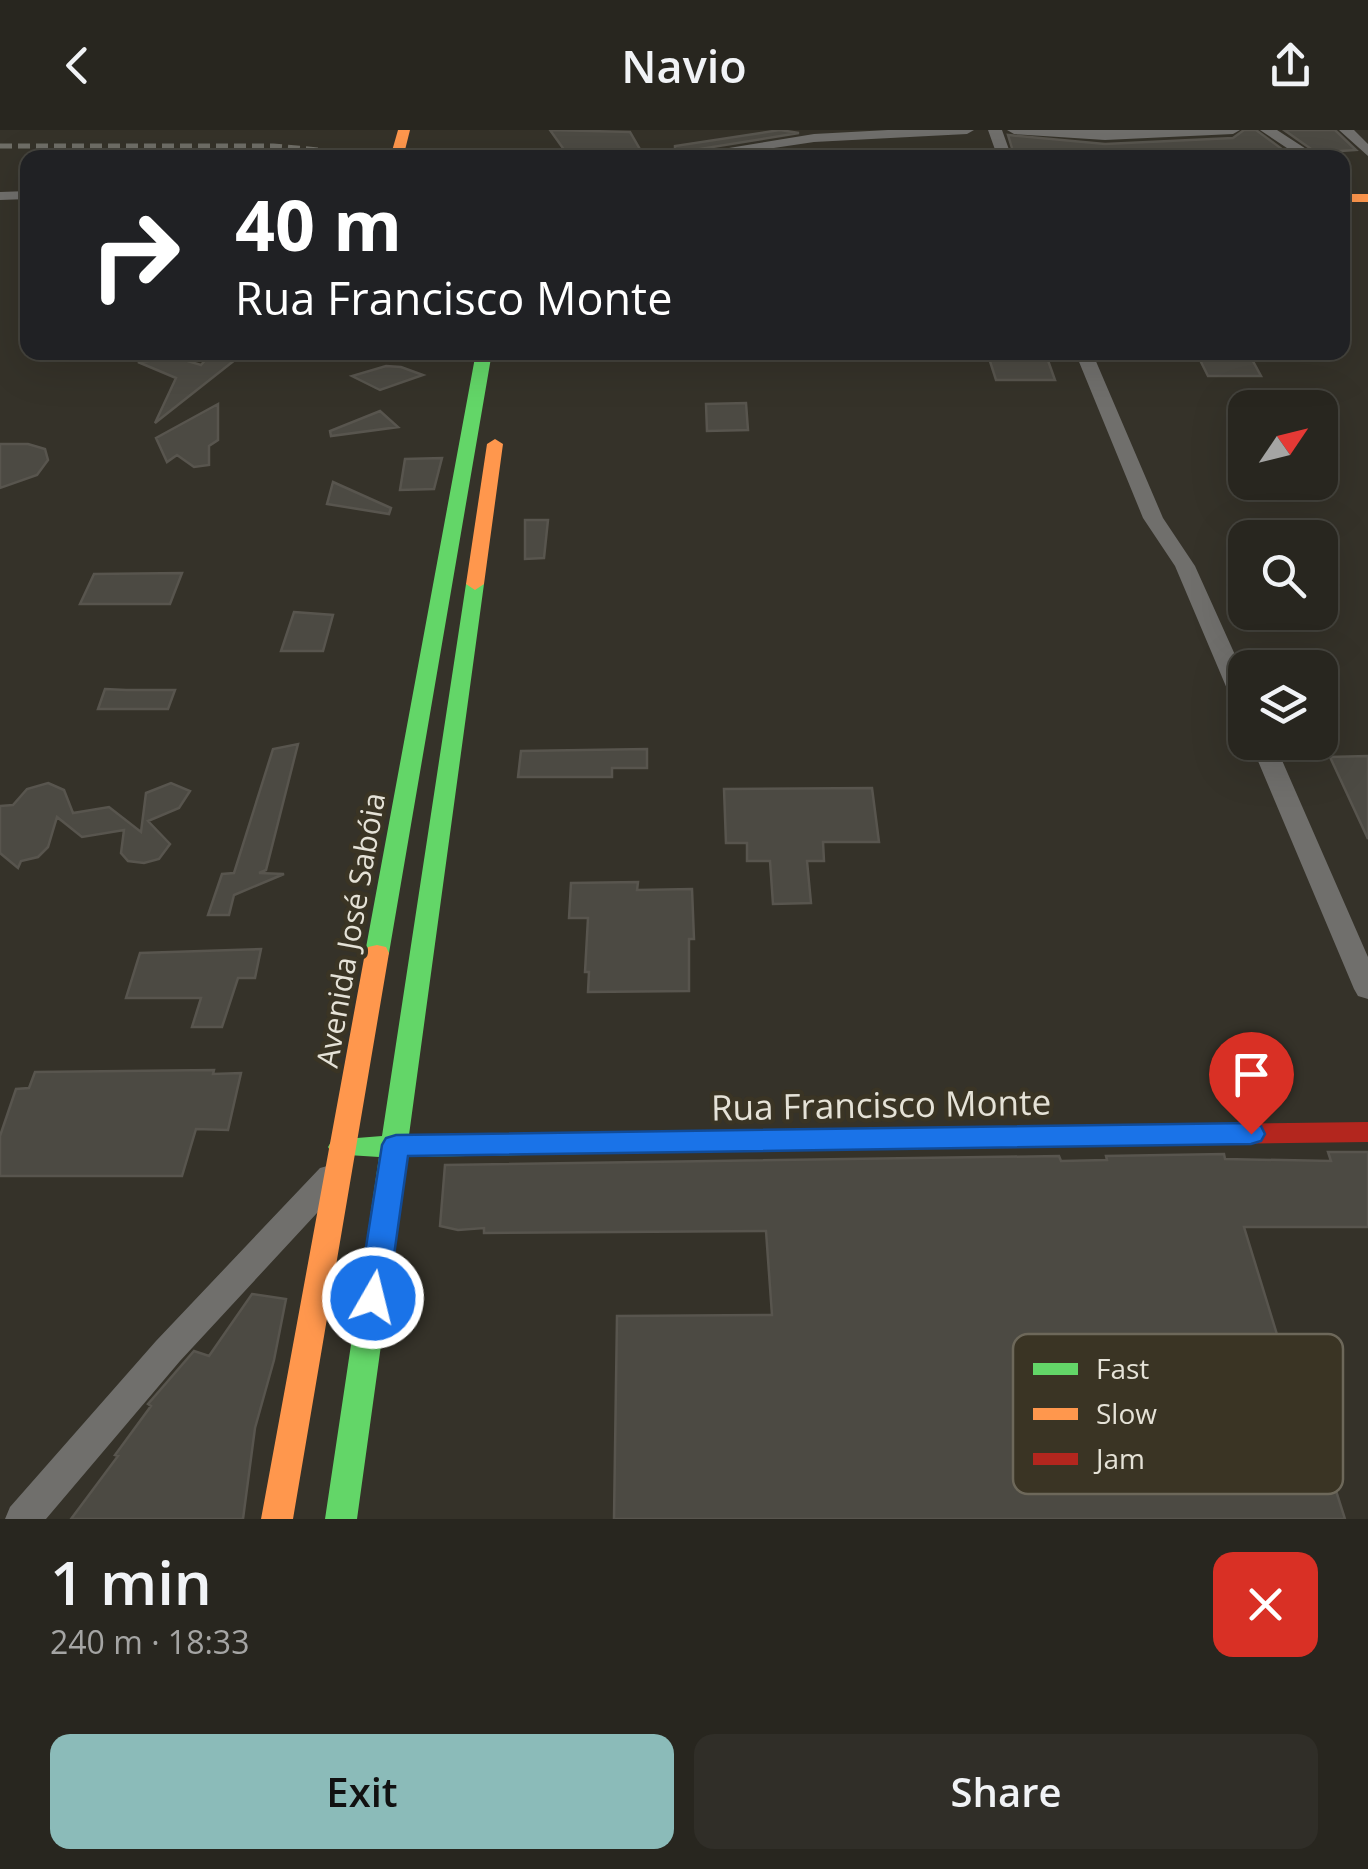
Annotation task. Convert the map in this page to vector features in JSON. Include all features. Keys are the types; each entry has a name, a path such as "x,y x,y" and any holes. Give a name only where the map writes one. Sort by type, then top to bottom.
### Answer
{"main road":[{"name":"Avenida José Sabóia","path":"277,1519 483,360"},
{"path":"341,1519 499,415"},
{"name":"Rua Francisco Monte","path":"340,1158 396,1145 1368,1132"}],"street":[{"path":"814,138 843,130"},
{"path":"731,150 814,138 967,130"},
{"path":"1014,130 1105,136 1233,130"},
{"path":"1267,130 1300,150"},
{"path":"1346,130 1368,152"},
{"path":"1086,360 1153,518 1186,566 1228,664"},
{"path":"1270,760 1368,988"},
{"path":"23,1519 340,1158"}],"building":[{"path":"550,130 630,132 640,150 564,150"},
{"path":"780,130 799,133 694,150 675,150 675,146"},
{"path":"1244,130 1256,130 1283,150 1013,150 1008,135 1105,144 1233,138"},
{"path":"1284,130 1335,130 1356,150 1350,150 1313,150"},
{"path":"185,360 201,365 205,360 235,360 155,423 176,378 138,362"},
{"path":"990,360 1048,360 1055,380 996,380"},
{"path":"1200,360 1252,360 1261,376 1208,376"},
{"path":"386,366 423,375 380,390 352,376"},
{"path":"746,403 748,430 707,431 706,404"},
{"path":"218,404 218,440 209,446 209,465 194,467 177,455 167,462 156,438"},
{"path":"380,411 398,427 331,436 330,431"},
{"path":"0,444 28,444 45,449 48,460 37,475 0,488"},
{"path":"442,458 434,489 400,490 405,459"},
{"path":"333,482 391,508 389,514 327,504"},
{"path":"525,520 548,520 544,558 525,559"},
{"path":"182,573 170,604 80,604 94,574"},
{"path":"294,612 333,615 323,651 281,651"},
{"path":"105,689 175,690 168,709 98,709"},
{"path":"298,744 266,870 259,873 284,874 234,895 229,915 208,915 222,874 234,873 273,749"},
{"path":"647,749 647,768 612,768 612,777 518,777 521,751"},
{"path":"1368,756 1368,839 1331,760"},
{"path":"48,783 64,790 73,813 109,807 141,832 146,793 171,783 190,791 179,808 148,821 170,844 159,859 144,863 128,861 121,853 124,830 82,837 57,817 48,847 38,857 21,861 18,868 0,853 0,806 13,805 27,789"},
{"path":"872,788 879,842 823,842 824,861 807,861 811,903 773,904 770,861 747,861 747,843 726,843 724,789"},
{"path":"638,882 637,890 692,889 694,939 689,939 689,991 588,992 588,918 569,918 571,883"},
{"path":"261,949 255,978 238,978 222,1027 192,1027 201,998 126,998 140,953"},
{"path":"214,1070 213,1074 241,1073 228,1130 196,1129 182,1176 0,1176 0,1136 16,1089 29,1088 35,1072"},
{"path":"1328,1152 1368,1152 1368,1227 1244,1227 1277,1334 1013,1334 1013,1494 1337,1494 1345,1519 614,1519 617,1316 772,1315 766,1231 484,1233 484,1228 458,1230 440,1226 445,1165 1059,1156 1061,1161 1107,1160 1106,1156 1224,1154 1225,1159 1331,1161"},
{"path":"252,1294 286,1299 255,1428 243,1519 71,1519 118,1456 115,1455 151,1406 148,1404 194,1351 209,1356"}],"railway":[{"path":"0,146 273,146 319,150"}],"traffic: fast":[{"path":"377,953 483,360"},
{"path":"341,1519 475,584"},
{"path":"342,1147 1135,1135"}],"traffic: slow":[{"path":"398,150 404,130"},
{"path":"1350,198 1368,198"},
{"path":"475,584 495,444"},
{"path":"277,1519 377,953"}],"traffic: jam":[{"path":"1135,1135 1368,1132"}],"route":[{"path":"373,1298 396,1145 1251,1134"}]}
